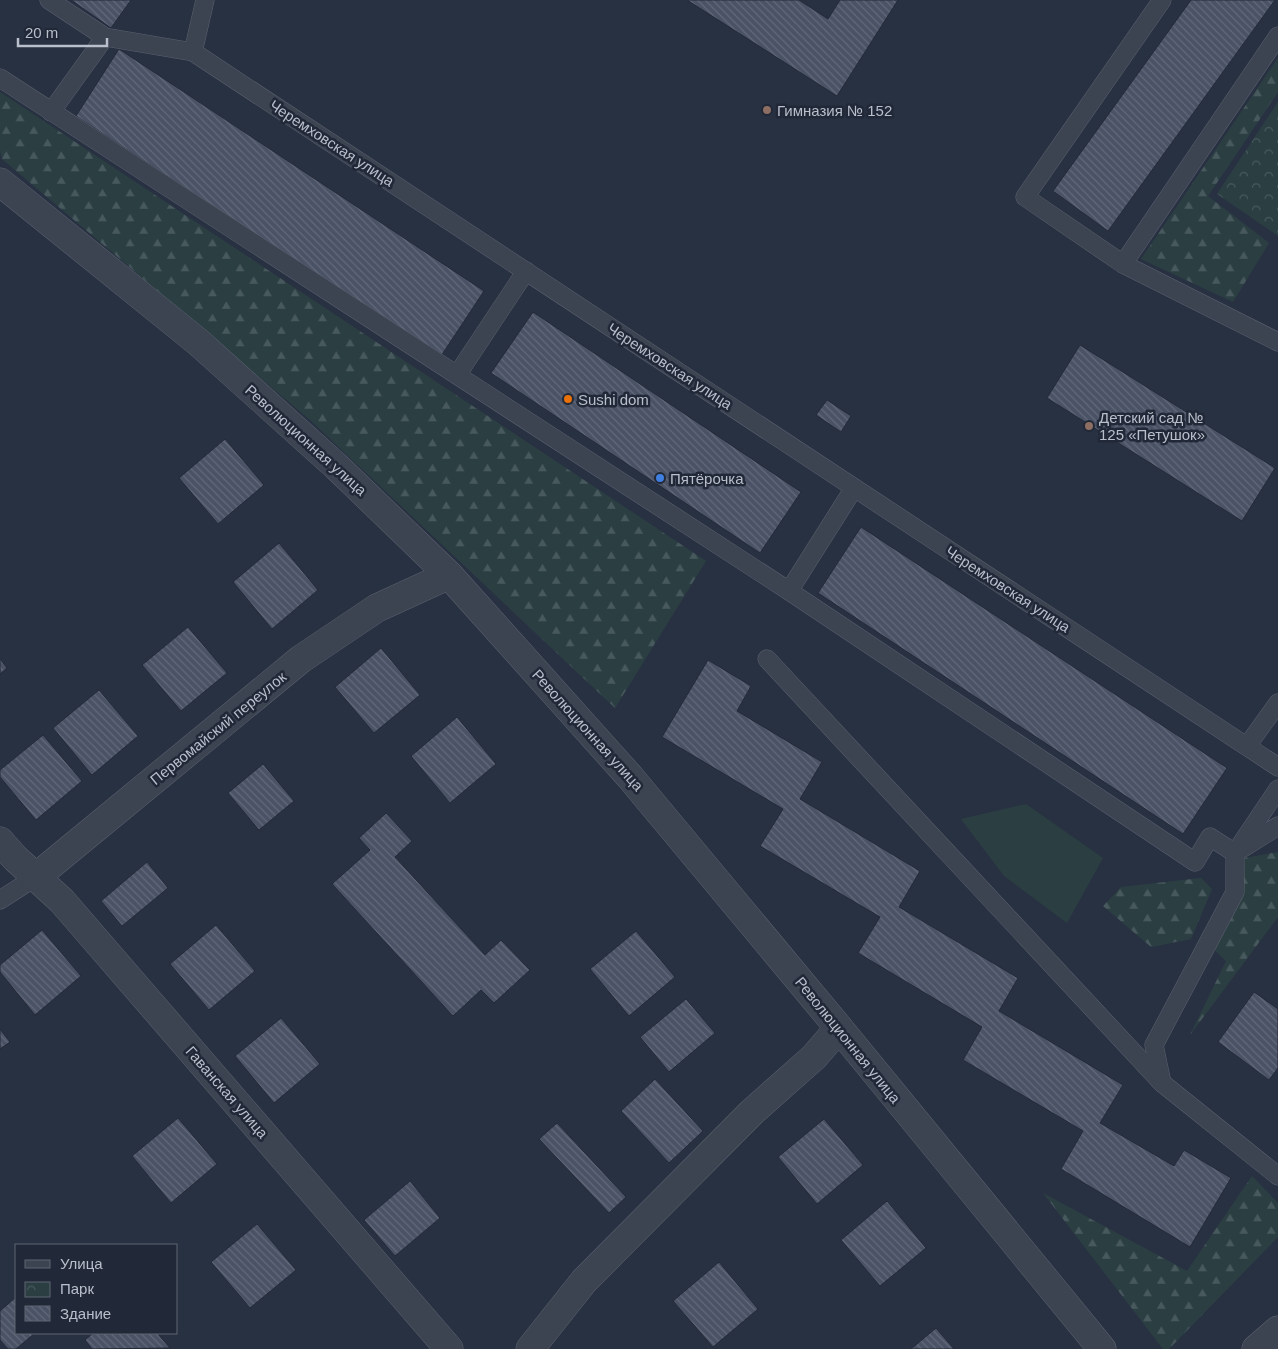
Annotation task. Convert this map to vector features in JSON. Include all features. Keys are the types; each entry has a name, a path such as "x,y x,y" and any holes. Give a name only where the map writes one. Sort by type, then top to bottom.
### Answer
{"street":[{"name":"Революционная улица","path":"0,182 198,342 336,466 449,575 630,776 1102,1349"},
{"name":"Первомайский переулок","path":"36,877 301,659 378,608 449,575"},
{"name":"Гаванская улица","path":"0,841 62,901 449,1349"},
{"path":"530,1349 584,1281 752,1112 814,1057 839,1028"},
{"path":"1256,1349 1278,1330"}],"lane":[{"name":"Черемховская улица","path":"49,0 105,37 194,52 1278,767"},
{"path":"194,52 205,0"},
{"path":"1162,0 1025,197 1123,264 1278,342"},
{"path":"1123,264 1278,36"},
{"path":"52,112 105,37"},
{"path":"0,78 789,591 1195,862 1210,837 1235,853"},
{"path":"457,375 526,271"},
{"path":"789,591 854,488"},
{"path":"767,659 1162,1083 1278,1176"},
{"path":"1247,746 1278,703"},
{"path":"1162,1083 1154,1045 1235,892 1235,853 1278,789"},
{"path":"1235,853 1278,826"},
{"name":"Первомайский переулок","path":"0,900 36,877"}],"green space":[{"path":"1278,58 1278,92 1208,196 1269,243 1233,302 1141,259"},
{"path":"0,92 706,561 615,708 310,420 2,159 0,151"},
{"path":"1278,102 1278,236 1217,194"},
{"path":"1026,804 1103,858 1067,923 1004,876 961,819"},
{"path":"1278,852 1278,917 1190,1035 1226,961 1213,948 1242,892 1245,858"},
{"path":"1201,878 1212,889 1191,939 1151,947 1103,906 1121,887"},
{"path":"1252,1176 1278,1203 1278,1237 1169,1349 1163,1349 1043,1193 1187,1271"}],"building":[{"path":"71,0 131,0 111,28"},
{"path":"687,0 799,0 828,19 840,0 898,0 837,96"},
{"path":"1191,0 1275,0 1108,231 1053,191"},
{"path":"119,49 484,291 441,356 76,116"},
{"path":"533,312 801,492 760,553 491,373"},
{"path":"1080,345 1275,468 1242,521 1047,398"},
{"path":"827,400 851,416 841,432 816,415"},
{"path":"225,439 264,485 218,524 179,478"},
{"path":"861,527 1227,768 1183,834 818,593"},
{"path":"279,543 318,590 272,629 233,582"},
{"path":"188,627 227,673 181,711 142,665"},
{"path":"381,648 420,695 374,733 335,687"},
{"path":"0,659 7,668 0,674"},
{"path":"708,660 751,686 737,711 822,762 800,799 920,871 899,907 1018,978 999,1011 1123,1085 1100,1123 1174,1166 1184,1150 1231,1178 1190,1247 1061,1169 1083,1131 963,1060 982,1027 858,953 880,917 760,846 783,809 662,737"},
{"path":"99,690 138,736 92,775 53,728"},
{"path":"457,717 496,764 450,803 411,756"},
{"path":"43,735 82,781 36,820 0,777 0,770"},
{"path":"263,764 294,801 259,830 228,793"},
{"path":"386,813 412,841 395,857 485,955 501,940 530,970 494,1003 481,990 453,1016 332,884 370,850 359,838"},
{"path":"147,862 168,888 122,926 101,901"},
{"path":"216,925 255,971 209,1010 170,964"},
{"path":"42,930 81,976 35,1015 0,972 0,965"},
{"path":"636,931 675,977 629,1016 590,969"},
{"path":"1254,992 1278,1009 1278,1068 1269,1080 1218,1042"},
{"path":"686,999 715,1033 669,1072 640,1037"},
{"path":"281,1018 320,1064 274,1103 235,1056"},
{"path":"0,1029 10,1042 0,1049"},
{"path":"655,1079 703,1131 669,1163 621,1111"},
{"path":"178,1118 217,1164 171,1203 132,1156"},
{"path":"824,1119 863,1165 817,1204 778,1157"},
{"path":"557,1123 626,1197 609,1213 539,1139"},
{"path":"410,1181 440,1218 395,1256 364,1220"},
{"path":"887,1201 926,1248 880,1286 841,1240"},
{"path":"257,1224 296,1270 250,1308 211,1262"},
{"path":"719,1262 758,1309 713,1347 673,1301"},
{"path":"15,1298 15,1334 34,1334 16,1349 8,1349 0,1340 0,1311"},
{"path":"936,1328 954,1349 911,1349"},
{"path":"92,1334 158,1334 170,1348 92,1349 85,1340"}],"place":[{"name":"Гимназия № 152","path":"767,110"},
{"name":"Sushi dom","path":"568,399"},
{"name":"Детский сад № 125 «Петушок»","path":"1089,426"},
{"name":"Пятёрочка","path":"660,478"}]}
